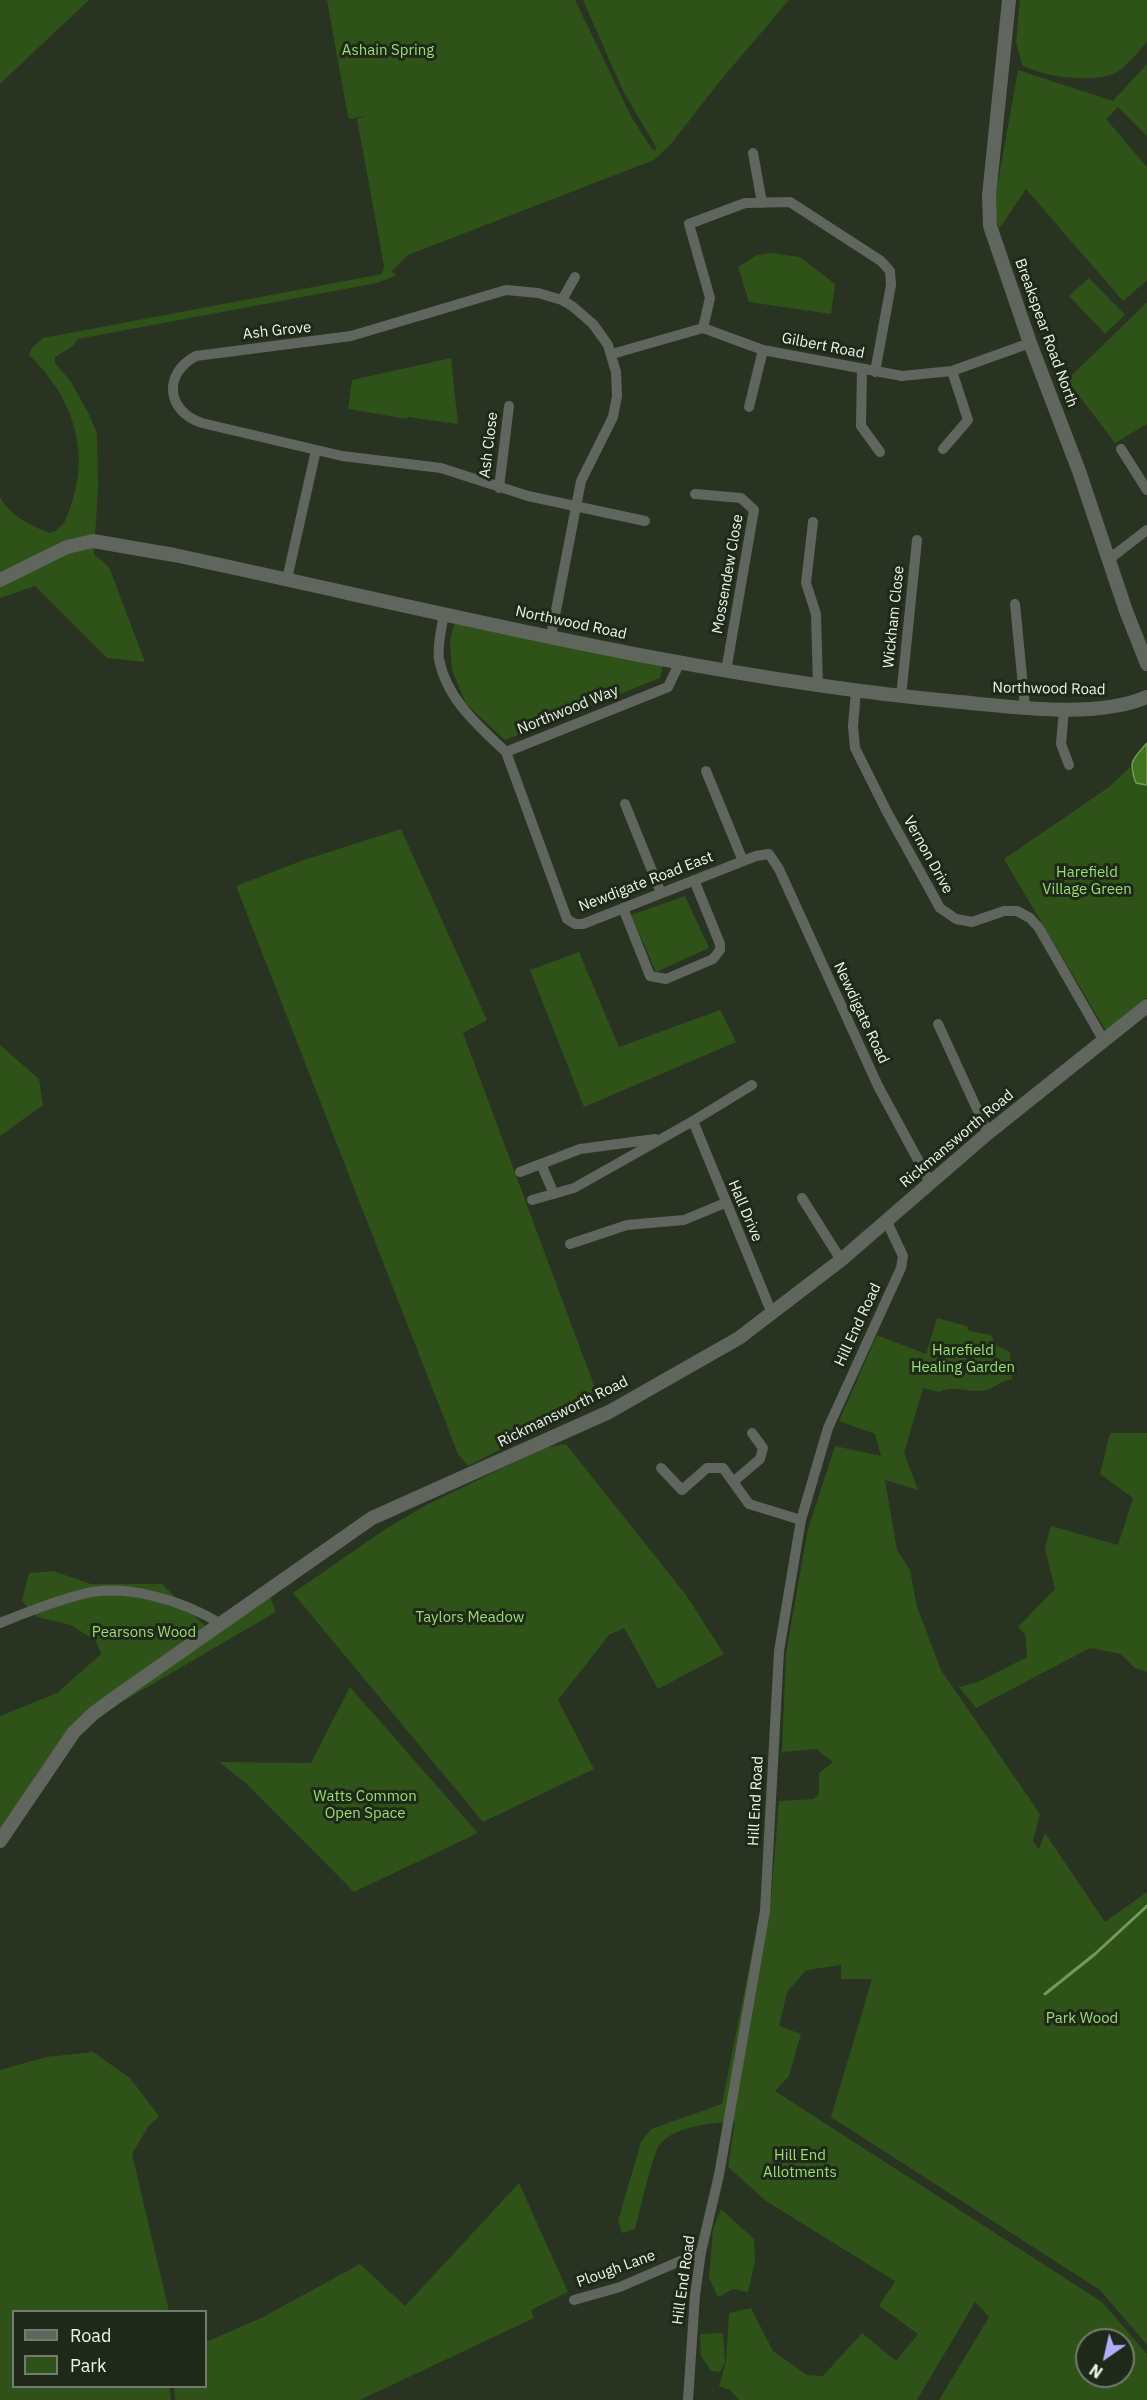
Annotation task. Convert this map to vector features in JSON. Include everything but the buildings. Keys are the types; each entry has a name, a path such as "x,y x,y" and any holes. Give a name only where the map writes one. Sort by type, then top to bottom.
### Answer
{"street":[{"name":"Breakspear Road North","path":"1009,0 989,196 990,226 1030,343 1079,471 1108,560 1147,664"},
{"path":"753,153 762,203"},
{"path":"612,354 703,328 710,298 689,224 745,203 790,202 881,261 890,271 891,285 875,372"},
{"path":"562,300 575,277"},
{"name":"Ash Grove","path":"551,636 575,507 585,469 613,417 618,380 612,354 593,324 562,300 538,293 506,290 351,336 196,356 176,376 172,393 174,399 181,411 194,421 366,460 434,466 499,488 575,507"},
{"name":"Gilbert Road","path":"703,328 763,350 902,376 952,371 1030,343"},
{"path":"749,407 763,350"},
{"path":"862,370 861,426 880,452"},
{"path":"943,449 968,420 952,371"},
{"name":"Ash Close","path":"499,488 508,406"},
{"path":"1121,449 1147,490"},
{"path":"287,579 316,450"},
{"name":"Mossendew Close","path":"695,494 741,498 754,510 726,671"},
{"path":"575,507 645,521"},
{"path":"813,522 806,583 816,615 818,686"},
{"path":"1108,560 1147,530"},
{"name":"Wickham Close","path":"901,697 917,540"},
{"name":"Northwood Road","path":"0,580 67,547 93,541 287,579 680,662 818,686 901,697 1064,709 1122,706 1147,697"},
{"path":"1015,604 1025,707"},
{"name":"Northwood Way","path":"444,613 439,657 445,677 461,707 506,752 668,687 680,662"},
{"name":"Vernon Drive","path":"856,691 853,726 855,748 940,908 956,919 969,922 980,921 999,912 1009,911 1020,912 1030,918 1039,928 1104,1041"},
{"path":"1064,709 1061,744 1070,765"},
{"name":"Newdigate Road East","path":"506,752 567,919 575,924 583,924 756,855 769,854"},
{"path":"706,771 743,861"},
{"path":"625,804 661,893"},
{"name":"Newdigate Road","path":"769,854 779,869 878,1086 930,1182"},
{"path":"623,908 650,976 666,980 714,959 720,950 720,944 694,880"},
{"name":"Rickmansworth Road","path":"0,1841 74,1732 94,1713 372,1518 609,1412 739,1338 771,1311 841,1260 988,1133 1147,1006"},
{"path":"938,1024 988,1133"},
{"path":"532,1200 574,1188 752,1085"},
{"name":"Hall Drive","path":"693,1121 771,1311"},
{"path":"520,1172 580,1149 662,1138"},
{"path":"541,1164 554,1194"},
{"path":"802,1198 841,1260"},
{"path":"570,1244 627,1225 684,1220 725,1203"},
{"name":"Hill End Road","path":"688,2400 691,2337 701,2252 719,2175 765,1911 779,1651 801,1520 828,1428 901,1268 903,1256 887,1222"},
{"path":"733,1482 760,1459 763,1448 752,1433"},
{"path":"661,1468 682,1490 707,1468 723,1468 749,1504 801,1520"},
{"path":"0,1623 85,1593 129,1591 168,1600 221,1624"},
{"name":"Plough Lane","path":"573,2300 620,2287 701,2252"}],"green space":[{"path":"0,0 89,0 0,84"},
{"name":"Ashain Spring","path":"327,0 575,0 632,118 652,149 656,151 656,147 623,91 583,0 789,0 720,81 671,144 654,160 408,255 391,272 396,274 395,276 377,283 78,339 73,346 55,357 55,363 71,382 97,434 98,487 94,554 109,567 145,662 107,658 35,586 0,598 0,497 15,515 28,524 50,533 64,522 77,484 78,443 73,424 56,387 29,355 31,349 43,338 382,274 384,266 357,119 368,115 351,119 348,117"},
{"path":"1020,0 1147,0 1147,42 1122,68 1103,77 1080,78 1042,73 1022,65 1016,42"},
{"path":"1147,64 1147,136 1118,107 1106,119 1147,167 1147,280 1123,301 1026,189 999,229 994,205 1018,70 1113,101"},
{"path":"770,253 800,257 835,284 831,314 749,302 738,267 757,255"},
{"path":"1089,278 1125,315 1105,334 1069,296"},
{"path":"1147,302 1147,424 1115,443 1067,380"},
{"path":"451,358 458,424 408,417 407,419 348,409 352,380"},
{"path":"456,618 664,661 660,678 505,740 466,704 452,670 450,640"},
{"name":"Harefield Village Green","path":"1130,767 1136,783 1147,785 1147,997 1106,1031 1004,859 1109,787"},
{"path":"401,829 487,1020 463,1033 595,1388 588,1404 468,1466 458,1454 236,886 301,861"},
{"path":"685,896 709,948 656,972 631,915"},
{"path":"579,952 619,1047 720,1010 736,1042 584,1107 530,970"},
{"path":"0,1045 39,1079 43,1105 0,1136"},
{"path":"937,1318 967,1326 969,1331 991,1335 997,1346 1010,1352 1012,1379 989,1389 979,1391 950,1389 939,1392 923,1388 904,1453 918,1490 885,1480 897,1550 910,1570 917,1607 941,1670 1040,1814 1033,1841 1039,1849 1045,1833 1105,1922 1147,1892 1147,2345 1135,2328 1132,2328 1100,2290 831,2117 872,1979 841,1979 841,1965 806,1970 787,1992 779,2026 801,2034 789,2076 775,2091 1102,2302 1124,2328 1075,2328 1075,2388 1135,2388 1135,2340 1147,2354 1147,2400 939,2400 989,2317 975,2302 917,2400 739,2400 730,2390 719,2386 726,2361 729,2313 751,2308 773,2351 807,2375 823,2376 862,2333 896,2361 918,2334 879,2306 895,2281 766,2201 728,2167 735,2121 695,2126 667,2138 657,2149 635,2229 622,2233 618,2221 641,2142 651,2129 722,2104 758,1923 771,1899 779,1801 813,1799 819,1794 819,1773 833,1762 816,1749 782,1752 786,1653 808,1529 835,1446 881,1456 875,1434 839,1421 877,1335 926,1354"},
{"path":"1110,1433 1147,1433 1147,1672 1135,1668 1121,1654 1090,1648 976,1708 959,1687 978,1682 1027,1657 1025,1634 1018,1627 1055,1589 1045,1548 1051,1526 1118,1545 1133,1498 1100,1474"},
{"name":"Taylors Meadow","path":"566,1444 686,1595 724,1654 658,1689 624,1628 609,1635 558,1700 594,1769 483,1822 293,1593 384,1530 428,1504 544,1448"},
{"name":"Pearsons Wood","path":"53,1571 91,1584 162,1584 205,1626 267,1588 276,1612 72,1731 0,1836 0,1716 57,1693 101,1654 96,1641 71,1625 37,1617 22,1601 29,1573"},
{"name":"Watts Common Open Space","path":"350,1687 478,1833 354,1892 248,1785 219,1762 311,1763"},
{"path":"93,2052 130,2078 159,2116 148,2127 132,2154 169,2310 12,2310 12,2388 170,2388 171,2400 0,2400 0,2070 46,2057"},
{"path":"519,2183 568,2292 531,2310 534,2318 360,2400 175,2400 174,2388 207,2388 207,2342 263,2317 360,2264 405,2306"},
{"path":"721,2209 754,2239 755,2261 748,2292 733,2289 718,2297 709,2278 713,2229"},
{"path":"723,2333 725,2362 720,2372 711,2371 701,2356 700,2334"}],"shaded area":[{"path":"1147,743 1147,785 1136,783 1132,765 1135,757"}],"waterway":[{"path":"1045,1994 1095,1954 1147,1906"}],"park label":[{"name":"Harefield Healing Garden","path":"963,1360"},
{"name":"Park Wood","path":"1082,2019"},
{"name":"Hill End Allotments","path":"800,2164"}]}
